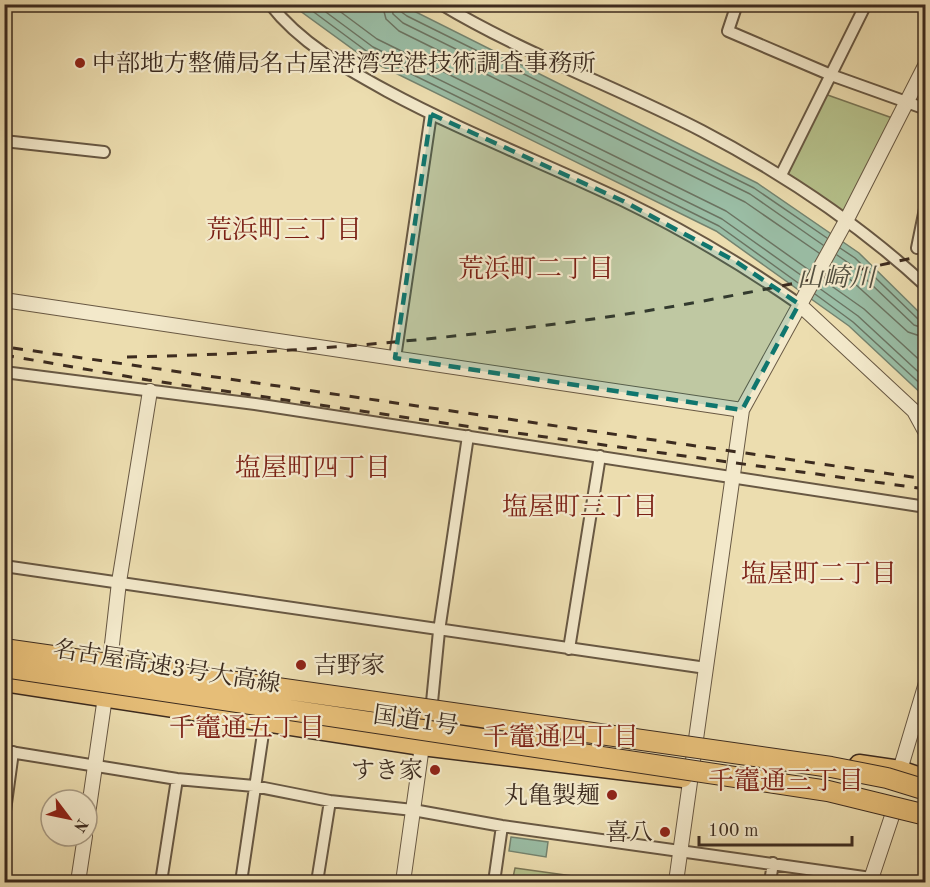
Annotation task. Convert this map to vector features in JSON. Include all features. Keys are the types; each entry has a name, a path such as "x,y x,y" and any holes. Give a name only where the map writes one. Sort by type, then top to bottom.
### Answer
{"highway":[{"name":"国道1号","path":"4,643 698,740 900,770 926,779"},
{"name":"名古屋高速3号大高線","path":"4,649 831,767 887,778 926,790"},
{"path":"4,659 301,700 457,715"},
{"name":"名古屋高速3号大高線","path":"4,667 605,756 852,796 926,815"},
{"name":"国道1号","path":"4,682 265,720 422,746 691,779 849,802 893,813 926,825"},
{"path":"605,756 626,748 872,786 926,802"}],"street":[{"path":"270,4 304,38 345,68 431,114 623,201 674,227 735,261 800,302 914,411 926,433"},
{"path":"441,4 561,66 701,131 781,175 846,221 926,286"},
{"path":"737,4 728,31 831,75 926,109"},
{"path":"781,175 866,4"},
{"path":"676,882 734,477 738,423 742,410 846,221 926,64"},
{"path":"395,358 431,114"},
{"path":"4,141 104,152"},
{"path":"917,248 926,204"},
{"path":"4,300 742,410"},
{"path":"4,372 150,390 468,436 926,507"},
{"path":"92,788 112,657 119,582 150,390"},
{"path":"432,702 439,631 468,436"},
{"path":"569,649 600,456"},
{"path":"4,566 706,668"},
{"path":"900,770 926,683"},
{"path":"241,882 265,720"},
{"path":"403,882 422,746"},
{"path":"4,818 9,752 177,778 254,786 330,801 413,810 502,826 773,863 874,881 893,813"},
{"path":"161,882 177,778"},
{"path":"317,882 330,801"},
{"path":"494,882 502,826"},
{"path":"78,882 83,848"},
{"path":"770,882 773,863"}],"highlighted area":[{"path":"431,114 623,201 735,261 799,304 742,410 395,358"}],"shaded area":[{"path":"822,93 898,120 847,219 781,175"},
{"path":"515,868 616,882 512,882"}],"water":[{"name":"山崎川","path":"292,5 402,5 757,183 859,253 925,318 925,397 849,326 716,231 365,58"},
{"path":"511,837 548,842 546,857 509,851"}],"railway":[{"path":"127,357 311,349 554,324 731,296 926,255"},
{"path":"13,348 926,479"},
{"path":"4,355 148,380 926,489"}],"place":[{"name":"中部地方整備局名古屋港湾空港技術調査事務所","path":"80,63"},
{"name":"吉野家","path":"301,665"},
{"name":"すき家","path":"435,770"},
{"name":"丸亀製麺","path":"612,795"},
{"name":"喜八","path":"665,832"}],"district":[{"name":"荒浜町三丁目","path":"284,229"},
{"name":"荒浜町二丁目","path":"536,268"},
{"name":"塩屋町四丁目","path":"313,467"},
{"name":"塩屋町三丁目","path":"580,506"},
{"name":"塩屋町二丁目","path":"819,573"},
{"name":"千竈通五丁目","path":"247,727"},
{"name":"千竈通四丁目","path":"561,736"},
{"name":"千竈通三丁目","path":"786,780"}]}
